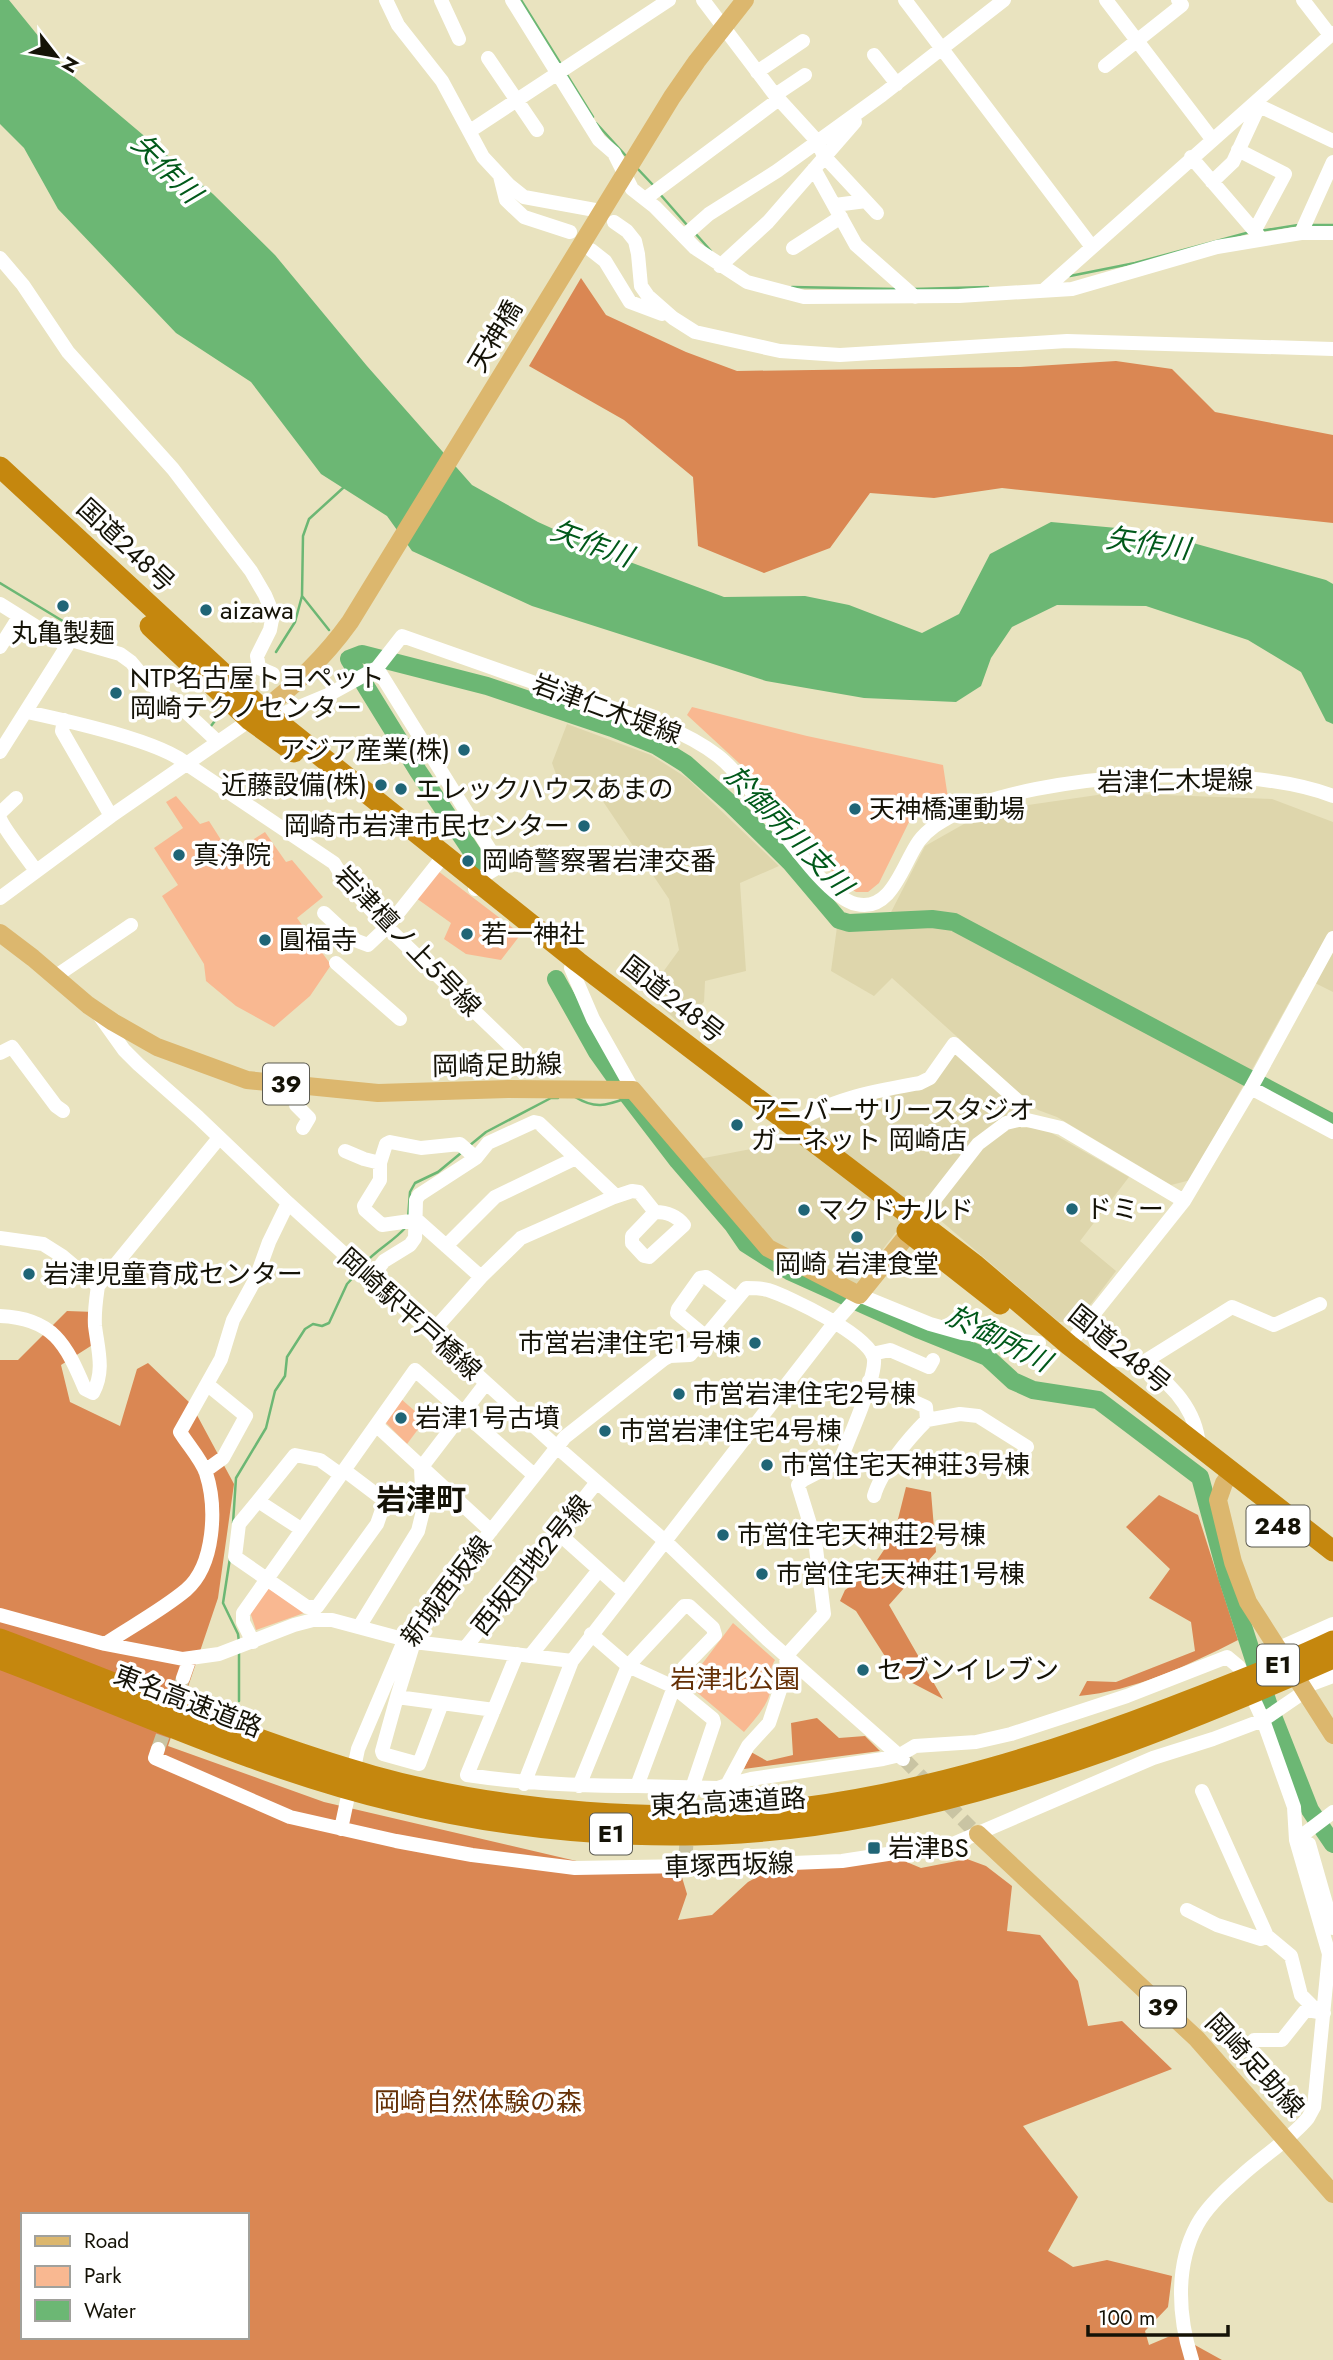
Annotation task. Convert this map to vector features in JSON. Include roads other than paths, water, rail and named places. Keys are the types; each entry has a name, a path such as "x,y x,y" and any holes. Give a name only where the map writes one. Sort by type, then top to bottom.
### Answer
{"highway":[{"name":"国道248号","path":"0,467 256,715 791,1126 1228,1478 1333,1551"},
{"name":"国道248号","path":"0,485 256,715 438,863 477,886 571,968 914,1227 974,1264 1333,1569"},
{"name":"東名高速道路","path":"0,1639 229,1729 375,1777 522,1806 607,1813 707,1814 775,1810 853,1800 915,1787 1035,1756 1333,1658"},
{"name":"東名高速道路","path":"0,1659 267,1762 391,1801 477,1819 528,1826 653,1835 738,1833 801,1827 869,1817 987,1789 1125,1744 1333,1641"}],"main road":[{"name":"天神橋","path":"256,715 289,691 320,661 363,602 673,97 745,0"},
{"name":"岡崎足助線","path":"1,936 94,1008 157,1047 247,1080 342,1091 412,1093 508,1089 626,1090"},
{"path":"626,1090 768,1248 859,1295 914,1227"},
{"path":"1228,1478 1218,1500 1233,1562 1248,1602 1333,1735"},
{"name":"岡崎足助線","path":"975,1831 1196,2039 1333,2194"}],"street":[{"path":"386,0 398,25 442,80 483,157 499,175 524,197 595,210"},
{"path":"442,0 459,39"},
{"path":"512,0 599,140 614,153 632,189 695,248 720,266 755,285 804,297 915,297 1072,289 1258,234 1333,233"},
{"path":"470,131 669,0"},
{"path":"703,0 777,97 817,141 824,156 877,213"},
{"path":"905,0 1092,247"},
{"path":"684,236 709,214 777,171 897,84 1004,0"},
{"path":"1106,0 1212,139"},
{"path":"1105,66 1182,5 1178,0"},
{"path":"1043,291 1212,139 1257,105 1332,34 1303,0"},
{"path":"757,72 803,41"},
{"path":"874,55 897,84"},
{"path":"488,58 537,130"},
{"path":"645,199 805,75"},
{"path":"720,266 768,222 824,156 882,95"},
{"path":"1257,105 1333,141"},
{"path":"1212,182 1233,162 1257,105"},
{"path":"1238,150 1285,174 1258,234"},
{"path":"1191,158 1258,234"},
{"path":"1301,233 1333,162"},
{"path":"814,169 856,245 915,297"},
{"path":"499,175 506,200 524,217 570,232"},
{"path":"793,248 838,211 866,201"},
{"path":"614,222 635,241 639,254 641,286 648,296 673,318 695,332 780,351 840,355 1067,341 1333,349"},
{"path":"591,250 605,261 630,302 673,318"},
{"path":"0,258 23,285 68,352 173,469 251,571 273,614 270,630 257,656 259,668 273,674"},
{"path":"0,604 67,646 27,712 3,742"},
{"path":"0,647 19,617"},
{"name":"岩津仁木堤線","path":"373,670 402,636 674,730 719,757 757,798 826,885 855,904 870,905 886,896 919,841 934,826 990,800 1036,789 1113,779 1198,776 1267,780 1333,796"},
{"path":"58,641 64,638 121,654 147,681 218,742"},
{"path":"0,898 111,816 188,765 256,715 280,715 328,695 373,670 499,866 482,877 477,886"},
{"name":"岩津檀ノ上5号線","path":"27,712 148,744 179,757 334,863 346,883 387,927 520,1055"},
{"path":"64,720 62,731 111,816"},
{"path":"0,813 16,798"},
{"path":"0,818 2,825 36,871"},
{"path":"324,913 352,939 368,945 387,927 438,863"},
{"path":"56,976 131,925"},
{"path":"1069,1345 1184,1202 1251,1088 1333,938"},
{"path":"336,963 400,1019"},
{"path":"571,968 626,1090"},
{"name":"岡崎駅平戸橋線","path":"94,1008 124,1050 138,1064 486,1383 665,1541 786,1656"},
{"path":"791,1126 831,1103 920,1083 930,1078 954,1044 1019,1101 1023,1119"},
{"path":"0,1053 12,1047 56,1106 63,1111"},
{"path":"298,1086 296,1105 309,1118 303,1128"},
{"path":"1251,1088 1333,1132"},
{"path":"914,1227 978,1144 1006,1123 1023,1119 1061,1128 1184,1202"},
{"path":"371,1278 384,1261 410,1245 416,1234 417,1197 476,1158 488,1143 534,1122 616,1196 530,1233 481,1277 432,1332"},
{"path":"0,1315 36,1321 46,1328 60,1340 77,1369 85,1390 93,1393 101,1359 94,1310 98,1286 219,1138"},
{"path":"476,1158 460,1144 421,1148 390,1142 384,1147 380,1180 364,1206 382,1225 416,1220 481,1277"},
{"path":"345,1151 380,1163"},
{"path":"446,1246 495,1197 576,1158"},
{"path":"611,1198 632,1191 639,1192 655,1212"},
{"path":"105,1644 188,1589 201,1569 209,1546 211,1497 205,1471 180,1432 221,1359 233,1320 256,1278 269,1242 288,1203"},
{"path":"0,1237 43,1244 98,1286"},
{"path":"706,1337 677,1313 700,1278 706,1277 736,1299 747,1288 770,1291 835,1322 870,1348 874,1360 863,1405 839,1461 803,1480 798,1486 815,1540 824,1614 786,1656 787,1669 769,1723 748,1746 727,1784"},
{"path":"524,1784 572,1661 835,1322 859,1295 930,1324 962,1333 1039,1343"},
{"name":"新城西坂線","path":"341,1829 358,1749 409,1641 565,1437 664,1359 670,1356 690,1356 736,1299"},
{"path":"1139,1365 1232,1307 1275,1325 1320,1304"},
{"path":"1089,1320 1100,1350 1111,1357 1139,1365 1170,1386 1195,1420 1198,1438"},
{"path":"872,1354 890,1350 929,1367 933,1360"},
{"path":"253,1642 243,1622 243,1613 415,1370 534,1475"},
{"path":"869,1381 926,1407 928,1420"},
{"path":"359,1627 418,1531 423,1511 421,1468 486,1383"},
{"path":"205,1471 223,1458 246,1416 208,1385"},
{"path":"874,1496 885,1474 928,1420 960,1414 978,1416 1027,1447"},
{"path":"376,1425 491,1531"},
{"path":"295,1455 320,1460 385,1501 377,1524 317,1607 307,1607 235,1557 239,1524 258,1501 295,1455"},
{"name":"西坂団地2号線","path":"465,1648 597,1482"},
{"path":"258,1501 301,1529"},
{"path":"557,1532 624,1592"},
{"path":"599,1570 523,1655 494,1710 467,1775 524,1784 718,1788 751,1779 902,1757 915,1746 976,1742 1011,1734 1126,1696 1227,1657 1239,1667 1271,1715 1294,1807 1296,1840 1329,1954 1330,1992 1318,2012 1314,2108 1302,2126 1240,2176 1198,2224 1185,2255 1180,2302 1192,2360"},
{"path":"579,1786 628,1666 684,1606 689,1606 713,1628 715,1635 684,1667 637,1786"},
{"path":"0,1615 105,1644 183,1659 219,1654 313,1620 332,1620 409,1641 572,1661"},
{"path":"1277,1649 1333,1624"},
{"path":"591,1634 628,1666 674,1688 713,1719 714,1723 691,1788"},
{"path":"409,1641 382,1751 419,1764 442,1703"},
{"path":"786,1656 902,1757"},
{"path":"183,1678 190,1658"},
{"name":"車塚西坂線","path":"158,1749 155,1758 290,1817 472,1855 575,1868 684,1863 842,1861 953,1844 975,1831 1153,1758 1213,1740 1271,1715 1303,1690 1333,1676"},
{"path":"397,1697 494,1710"},
{"path":"1202,1791 1267,1936 1291,1955 1301,1995 1318,2012"},
{"path":"1296,1840 1333,1812"},
{"path":"1296,1840 1309,1844 1333,1928"},
{"path":"1186,1910 1217,1925 1261,1939 1267,1936"},
{"path":"1254,2040 1282,2040 1305,2011 1318,2012"}],"water":[{"name":"矢作川","path":"0,0 9,0 65,69 213,194 275,255 367,366 472,485 538,522 611,555 724,597 805,596 849,605 922,633 959,614 990,554 1051,522 1150,531 1333,584 1333,724 1326,721 1301,672 1248,640 1146,606 1057,605 1012,627 991,658 981,686 956,702 864,698 766,681 532,606 412,551 387,516 321,474 251,382 176,333 58,209 24,148 0,124"}],"waterway":[{"path":"521,0 562,66"},
{"path":"567,75 593,117"},
{"path":"596,123 627,157"},
{"path":"636,167 653,185"},
{"path":"659,193 687,225"},
{"path":"1260,231 1298,225"},
{"path":"1312,225 1333,225"},
{"path":"694,232 711,251"},
{"path":"1070,276 1135,263 1250,232"},
{"path":"792,287 897,289"},
{"path":"914,289 988,287"},
{"path":"329,630 302,596 303,536 309,519 343,488"},
{"path":"0,583 71,626 116,643"},
{"path":"276,652 295,622 302,596"},
{"name":"於御所川支川","path":"346,653 349,659"},
{"name":"於御所川支川","path":"482,867 418,771 349,659 362,654 487,686 657,746 686,764 731,804 790,862 839,920 849,923 932,919 954,922 1333,1123"},
{"path":"211,726 220,714"},
{"name":"於御所川","path":"556,979 597,1052 629,1097 746,1244 789,1271 987,1357 1013,1381 1033,1390 1098,1400 1200,1477 1227,1577 1269,1706 1310,1810 1333,1844"},
{"path":"575,1097 600,1105 627,1098"},
{"path":"469,1146 486,1132 551,1098 558,1098"},
{"path":"408,1218 410,1192 415,1183 438,1172 461,1153"},
{"path":"364,1264 406,1227"},
{"path":"233,1523 236,1478 266,1428 275,1391 285,1376 287,1357 305,1329 313,1324 322,1326 329,1323 347,1284 358,1272"},
{"path":"230,1558 223,1603 238,1634 239,1642"},
{"path":"239,1652 239,1701"}],"tunnel":[{"path":"158,1749 183,1678"},
{"path":"904,1759 971,1828"},
{"path":"685,1859 692,1788"}],"place":[{"name":"丸亀製麺","path":"63,606"},
{"name":"aizawa","path":"206,610"},
{"name":"NTP名古屋トヨペット 岡崎テクノセンター","path":"116,693"},
{"name":"アジア産業(株)","path":"464,750"},
{"name":"近藤設備(株)","path":"381,785"},
{"name":"エレックハウスあまの","path":"401,789"},
{"name":"天神橋運動場","path":"855,809"},
{"name":"岡崎市岩津市民センター","path":"584,826"},
{"name":"真浄院","path":"179,855"},
{"name":"岡崎警察署岩津交番","path":"468,861"},
{"name":"若一神社","path":"467,934"},
{"name":"圓福寺","path":"265,940"},
{"name":"アニバーサリースタジオ ガーネット 岡崎店","path":"737,1125"},
{"name":"ドミー","path":"1072,1209"},
{"name":"マクドナルド","path":"804,1210"},
{"name":"岡崎 岩津食堂","path":"857,1237"},
{"name":"岩津児童育成センター","path":"29,1274"},
{"name":"市営岩津住宅１号棟","path":"755,1343"},
{"name":"市営岩津住宅２号棟","path":"679,1394"},
{"name":"岩津１号古墳","path":"401,1418"},
{"name":"市営岩津住宅４号棟","path":"605,1431"},
{"name":"市営住宅天神荘３号棟","path":"767,1465"},
{"name":"市営住宅天神荘２号棟","path":"723,1535"},
{"name":"市営住宅天神荘１号棟","path":"762,1574"},
{"name":"セブンイレブン","path":"863,1670"},
{"name":"岩津BS","path":"874,1848"}],"district":[{"name":"岩津町","path":"421,1500"}],"park label":[{"name":"岩津北公園","path":"735,1679"},
{"name":"岡崎自然体験の森","path":"478,2102"}]}
